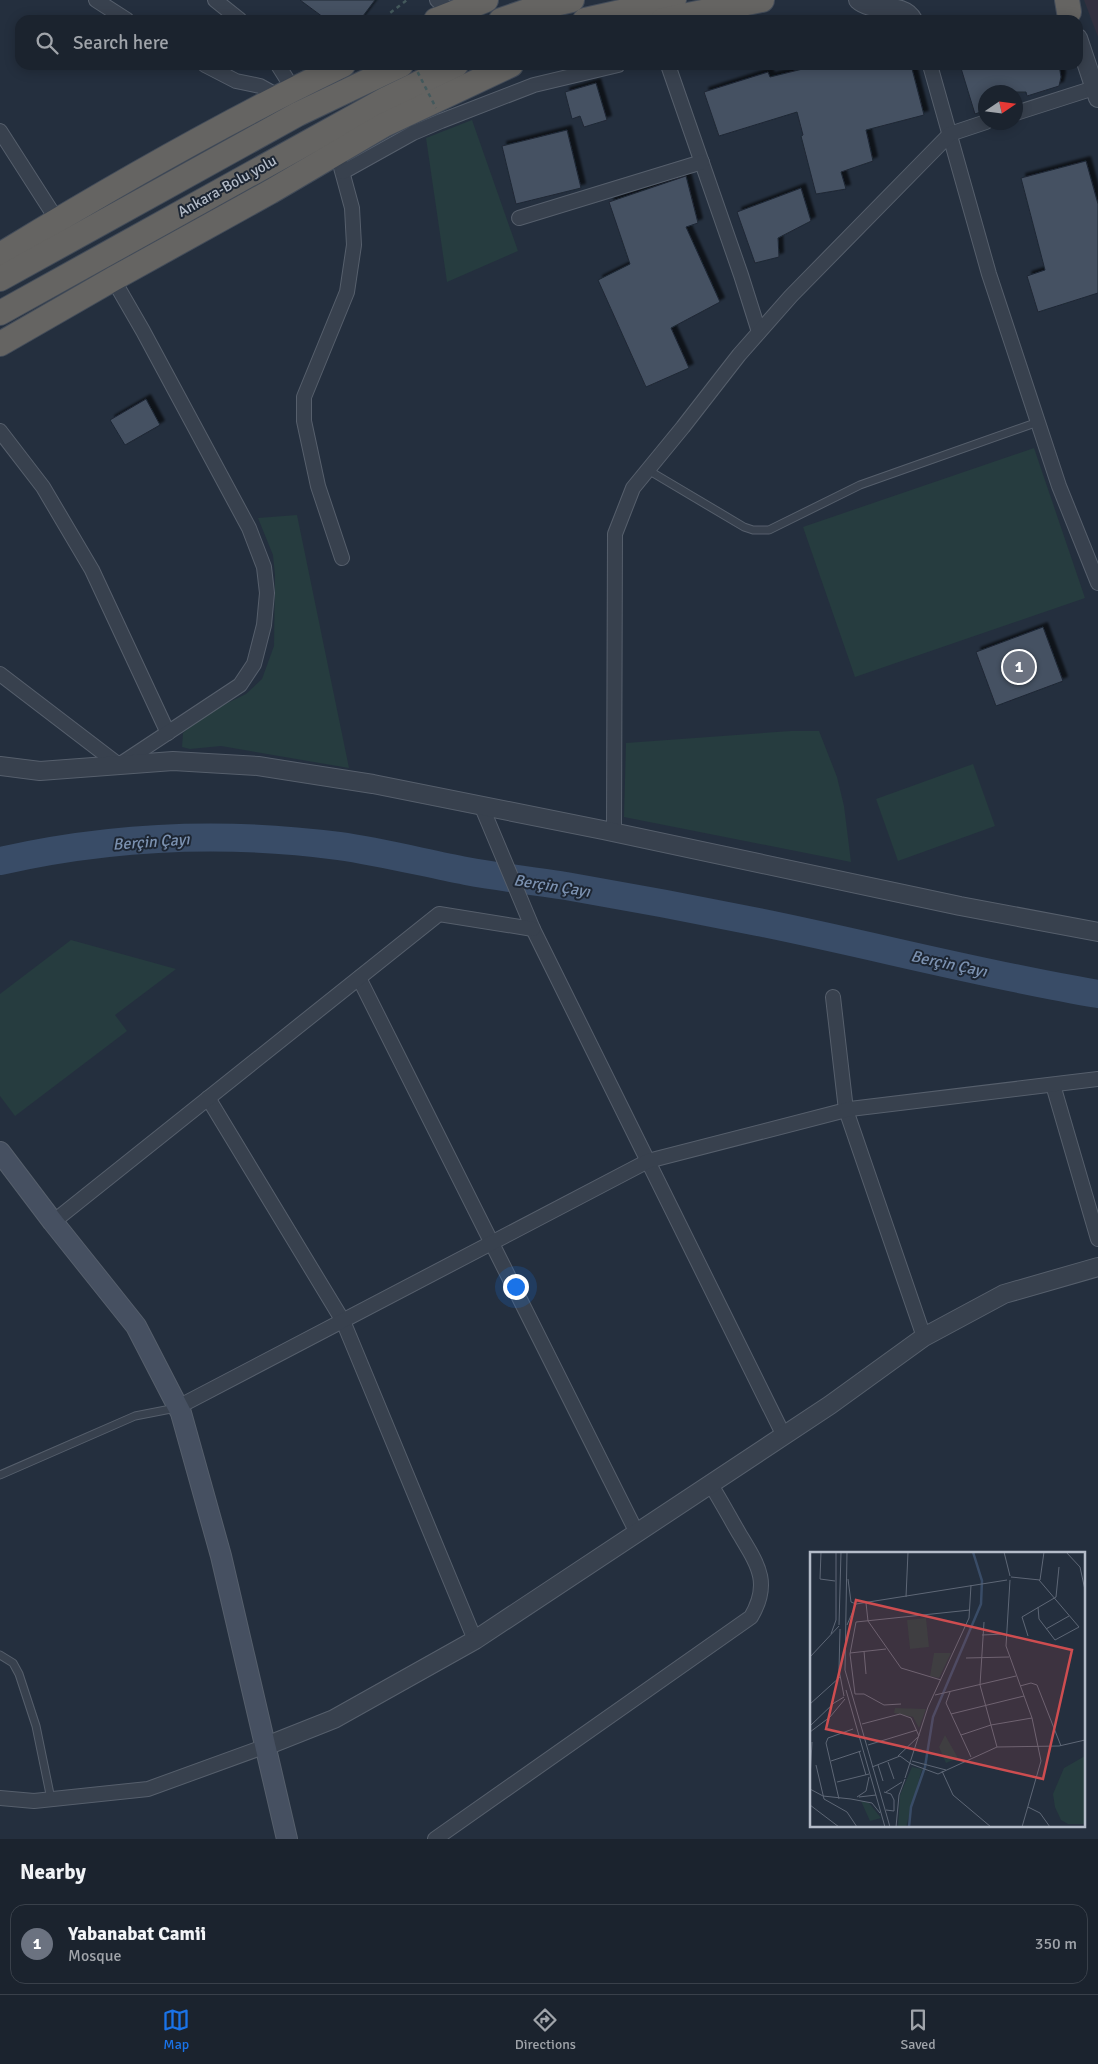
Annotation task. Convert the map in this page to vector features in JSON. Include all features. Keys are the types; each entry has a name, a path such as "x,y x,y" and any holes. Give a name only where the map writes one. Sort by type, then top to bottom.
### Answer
{"highway":[{"path":"441,11 486,0"},
{"path":"516,15 572,0"},
{"path":"607,15 674,0"},
{"path":"688,15 762,0"},
{"path":"0,255 57,220 285,93 333,70"},
{"name":"Ankara-Bolu yolu","path":"0,279 298,114 390,70"},
{"name":"Ankara-Bolu yolu","path":"0,313 386,99 446,70"},
{"path":"0,344 112,278 270,192 340,162 384,125 500,70"}],"main road":[{"path":"3,1162 136,1326 178,1408 221,1556 287,1839"}],"street":[{"path":"96,0 119,15"},
{"path":"215,0 234,15"},
{"path":"858,0 869,5 901,8 910,15"},
{"path":"1023,111 1096,93 1083,53"},
{"path":"215,70 236,81 285,93 279,70"},
{"path":"342,558 318,486 304,421 304,397 347,292 354,244 352,208 340,162 534,85 597,70"},
{"path":"670,70 759,332"},
{"path":"931,70 989,274 1059,486 1098,583"},
{"path":"614,832 616,729 615,534 633,488 683,428 738,355 791,296 950,134 978,125"},
{"path":"0,131 57,220"},
{"path":"519,218 702,162"},
{"path":"112,278 143,331 250,528 264,567 267,593 264,625 254,664 240,685 119,765"},
{"path":"0,431 43,487 92,570 168,733"},
{"path":"0,674 119,765"},
{"path":"0,766 40,771 173,761 258,766 373,784 483,810 614,832 960,906 1098,932"},
{"path":"483,810 531,924 784,1436"},
{"path":"52,1222 439,914 531,924"},
{"path":"359,978 637,1533"},
{"path":"833,998 846,1110 924,1337"},
{"path":"178,1408 648,1161 846,1110 1098,1079"},
{"path":"1052,1085 1098,1239"},
{"path":"208,1098 343,1321 475,1640"},
{"path":"0,1798 34,1801 148,1790 334,1719 475,1640 830,1405 924,1337 1004,1294 1098,1267"},
{"path":"436,1839 751,1617 760,1598 762,1588 759,1568 711,1485"}],"lane":[{"path":"648,470 744,527 753,530 769,530 860,485 1038,422"},
{"path":"0,1475 135,1416 178,1408"},
{"path":"0,1655 13,1663 19,1674 36,1726 51,1799"}],"path":[{"path":"391,15 390,13 407,0"},
{"path":"417,70 436,108"}],"shaded area":[{"path":"1084,0 1098,0 1098,37"}],"green space":[{"path":"472,120 518,251 447,282 426,138"},
{"path":"1034,448 1085,598 855,677 803,527"},
{"path":"297,515 349,768 221,746 190,749 182,747 183,733 201,716 246,694 262,679 274,646 275,575 273,555 258,518"},
{"path":"791,731 819,731 837,777 844,806 851,862 624,817 626,743"},
{"path":"973,764 995,826 898,861 876,799"},
{"path":"71,940 176,969 115,1015 127,1031 15,1116 0,1096 0,994"}],"building":[{"path":"300,0 375,0 364,15 320,15"},
{"path":"799,70 912,70 924,115 866,130 873,161 841,172 846,189 816,194 801,136 803,135 797,112 719,136 704,92 768,72 770,77"},
{"path":"962,70 1060,70 1061,77 1059,86 1027,96 1026,92 1023,92 1023,85 978,85 978,113 975,114"},
{"path":"596,83 607,120 584,127 580,116 572,119 565,92"},
{"path":"567,130 581,188 516,204 502,146"},
{"path":"1086,161 1098,204 1098,293 1038,312 1027,276 1045,270 1021,178"},
{"path":"686,176 698,223 686,227 720,302 671,328 689,368 646,387 598,280 630,264 609,202"},
{"path":"801,188 811,221 778,238 779,257 755,263 737,212"},
{"path":"146,399 160,425 125,445 110,420"},
{"path":"1043,627 1063,681 996,706 976,652"}],"waterway":[{"name":"Berçin Çayı","path":"0,861 84,846 169,838 254,838 339,846 466,871 566,886 710,912 1013,978 1098,994"}],"place":[{"name":"Yabanabat Camii","path":"1019,667"}]}
